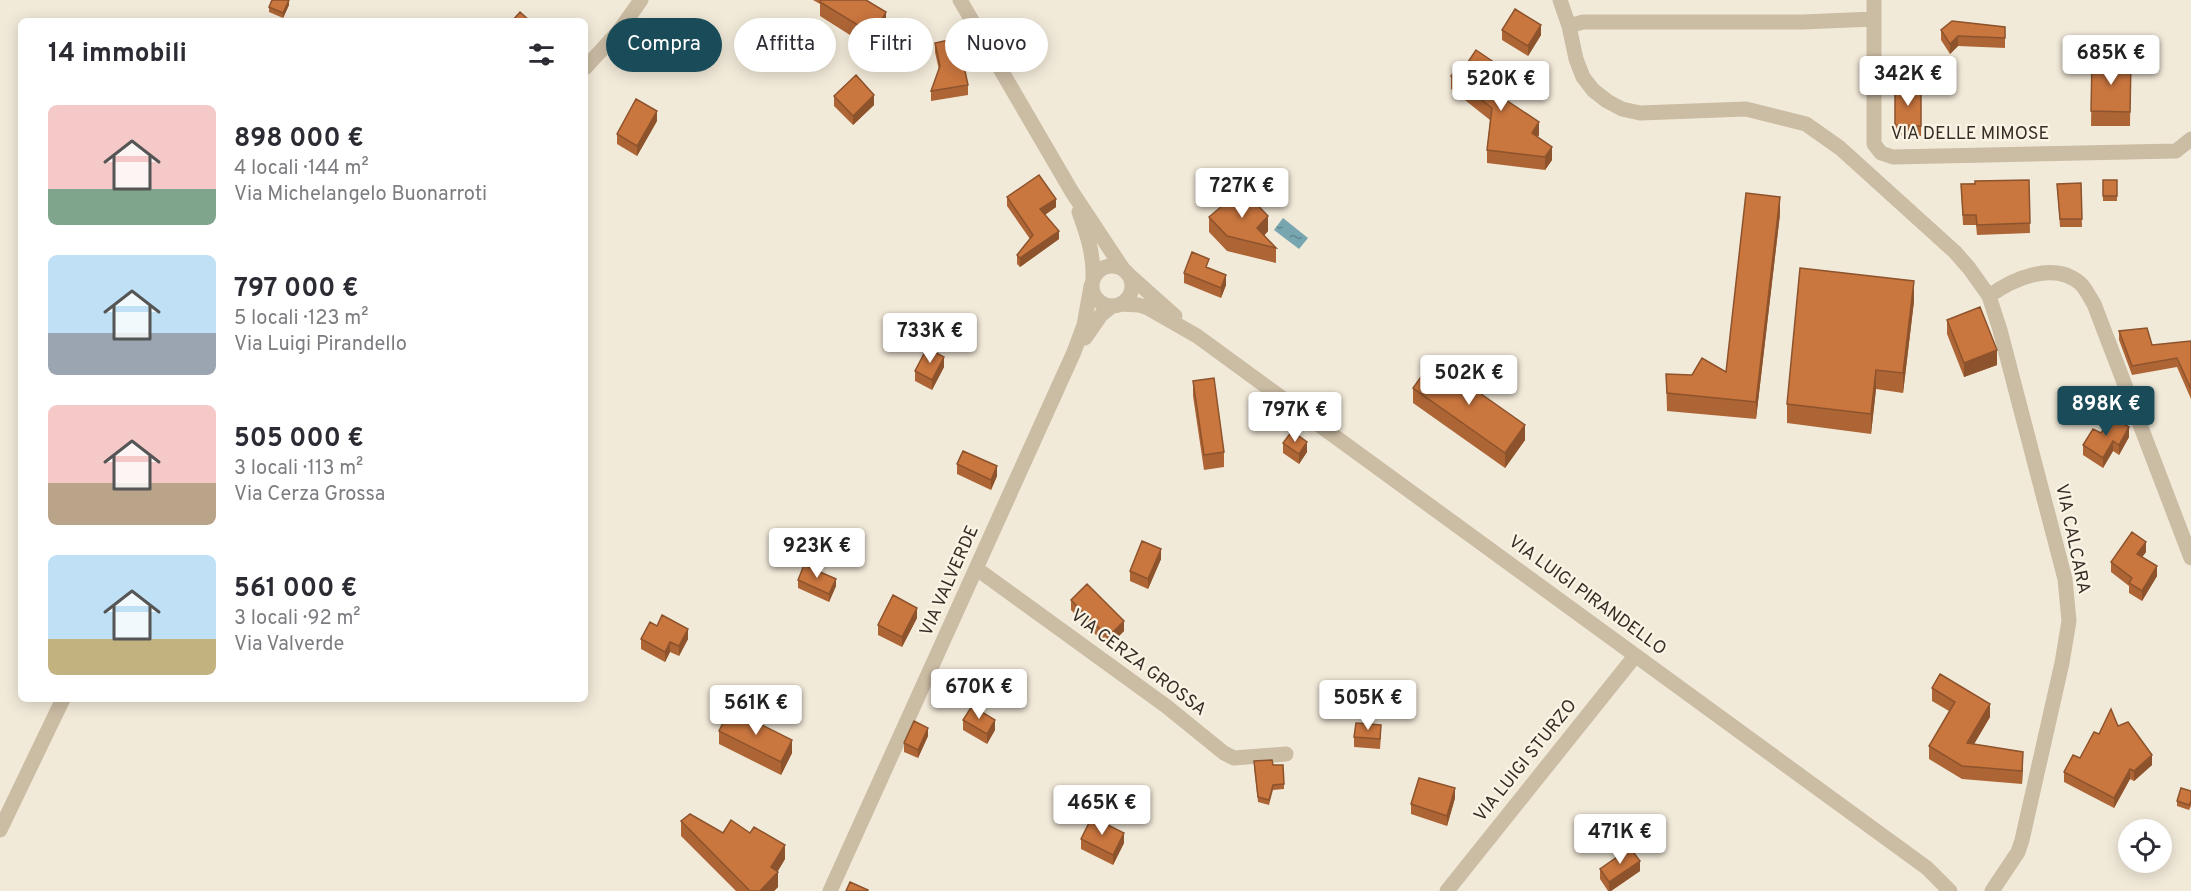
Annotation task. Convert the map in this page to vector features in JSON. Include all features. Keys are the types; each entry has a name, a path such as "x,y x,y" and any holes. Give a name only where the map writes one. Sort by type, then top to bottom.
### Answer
{"street":[{"path":"588,65 619,31 641,0"},
{"path":"960,0 1072,192 1130,278 1130,293 1095,323 1074,352"},
{"name":"VIA CALCARA","path":"1560,0 1583,78 1607,101 1622,109 1640,113 1746,109 1806,124 1840,148 1955,252 1989,296 2066,579 2068,621 2062,663 2022,840 2018,852 1992,891"},
{"path":"1569,26 1583,22 1802,22 1874,19 1874,0"},
{"name":"VIA DELLE MIMOSE","path":"1874,19 1874,144 1881,153 1893,157 2176,151 2191,139"},
{"path":"1072,192 1091,248 1094,265 1084,325 1074,352"},
{"path":"1116,267 1124,271 1197,336 1148,308 1138,305 1104,305 1093,294 1092,282 1102,268 1116,267"},
{"path":"1989,296 2018,280 2036,274 2067,276 2081,285 2094,304 2191,558"},
{"name":"VIA LUIGI PIRANDELLO","path":"1197,336 1927,868 1950,891"},
{"name":"VIA VALVERDE","path":"830,891 1074,352"},
{"name":"VIA CERZA GROSSA","path":"977,569 1166,706 1224,753 1234,758 1286,753"},
{"name":"VIA LUIGI STURZO","path":"1447,891 1635,656"},
{"path":"0,830 62,702"}],"water":[{"path":"1283,218 1308,238 1299,249 1274,230"}],"building":[{"path":"272,0 289,0 283,13 269,7"},
{"path":"821,0 866,0 886,12 883,18 848,19 820,2"},
{"path":"1515,9 1541,25 1528,46 1502,30"},
{"path":"520,12 527,18 515,18"},
{"path":"1952,21 2005,27 2005,38 1958,36 1950,44 1941,30"},
{"path":"945,41 945,72 965,72 968,85 931,91 940,66 935,43"},
{"path":"1476,50 1498,65 1488,88 1539,122 1532,133 1552,147 1545,157 1487,150 1492,108 1451,76 1457,68 1462,71"},
{"path":"2092,60 2131,61 2130,112 2091,111"},
{"path":"856,75 874,95 853,116 834,96"},
{"path":"1895,88 1921,88 1921,126 1895,125"},
{"path":"636,99 657,111 637,146 617,134"},
{"path":"1039,175 1056,199 1040,209 1059,231 1020,258 1017,255 1033,235 1007,197"},
{"path":"2029,180 2030,223 1977,225 1976,215 1963,215 1961,184 1975,184 1975,181"},
{"path":"2103,180 2117,180 2117,196 2103,196"},
{"path":"2081,183 2082,219 2060,219 2057,184"},
{"path":"1242,189 1268,216 1257,228 1276,248 1227,236 1209,217"},
{"path":"1746,193 1780,197 1756,402 1667,393 1666,374 1692,375 1702,358 1726,372"},
{"path":"1192,252 1209,259 1206,267 1226,275 1221,288 1184,273"},
{"path":"1800,268 1914,281 1903,373 1876,370 1871,414 1787,404"},
{"path":"1980,307 1997,350 1964,363 1947,320"},
{"path":"2147,328 2152,345 2191,341 2191,389 2177,358 2132,366 2119,331"},
{"path":"927,348 944,357 932,380 915,371"},
{"path":"1433,360 1525,425 1505,453 1413,388"},
{"path":"1214,378 1224,452 1204,455 1193,381"},
{"path":"2111,416 2129,427 2119,445 2113,441 2103,458 2083,445 2093,429 2101,433"},
{"path":"1292,431 1307,442 1299,454 1283,443"},
{"path":"963,451 997,466 991,480 957,464"},
{"path":"2132,532 2146,542 2137,554 2157,566 2142,591 2129,583 2132,578 2111,562"},
{"path":"1142,541 1161,549 1148,579 1130,571"},
{"path":"804,565 836,579 829,594 798,580"},
{"path":"1087,584 1124,621 1108,637 1071,600"},
{"path":"893,595 917,608 902,637 878,625"},
{"path":"662,615 688,629 679,646 670,642 665,652 641,639 650,622 657,626"},
{"path":"1940,674 1990,704 1967,743 2023,752 2022,771 1962,766 1929,746 1955,702 1932,688"},
{"path":"972,706 995,720 987,734 963,720"},
{"path":"730,709 792,740 781,762 719,731"},
{"path":"2111,709 2118,726 2128,722 2152,755 2134,771 2130,769 2114,798 2064,772 2073,755 2080,758 2094,732 2099,734"},
{"path":"914,721 928,728 918,750 904,743"},
{"path":"1356,723 1381,725 1380,739 1354,737"},
{"path":"1272,760 1273,765 1283,765 1284,784 1273,785 1269,800 1258,797 1254,761"},
{"path":"1419,778 1455,788 1447,816 1411,804"},
{"path":"2181,788 2191,791 2189,805 2177,801"},
{"path":"690,814 723,833 731,820 750,833 754,827 785,845 771,867 778,872 760,891 750,891 681,821"},
{"path":"1092,817 1124,833 1113,855 1081,839"},
{"path":"1630,848 1640,861 1609,882 1600,869"},
{"path":"850,882 868,890 846,891"}]}
